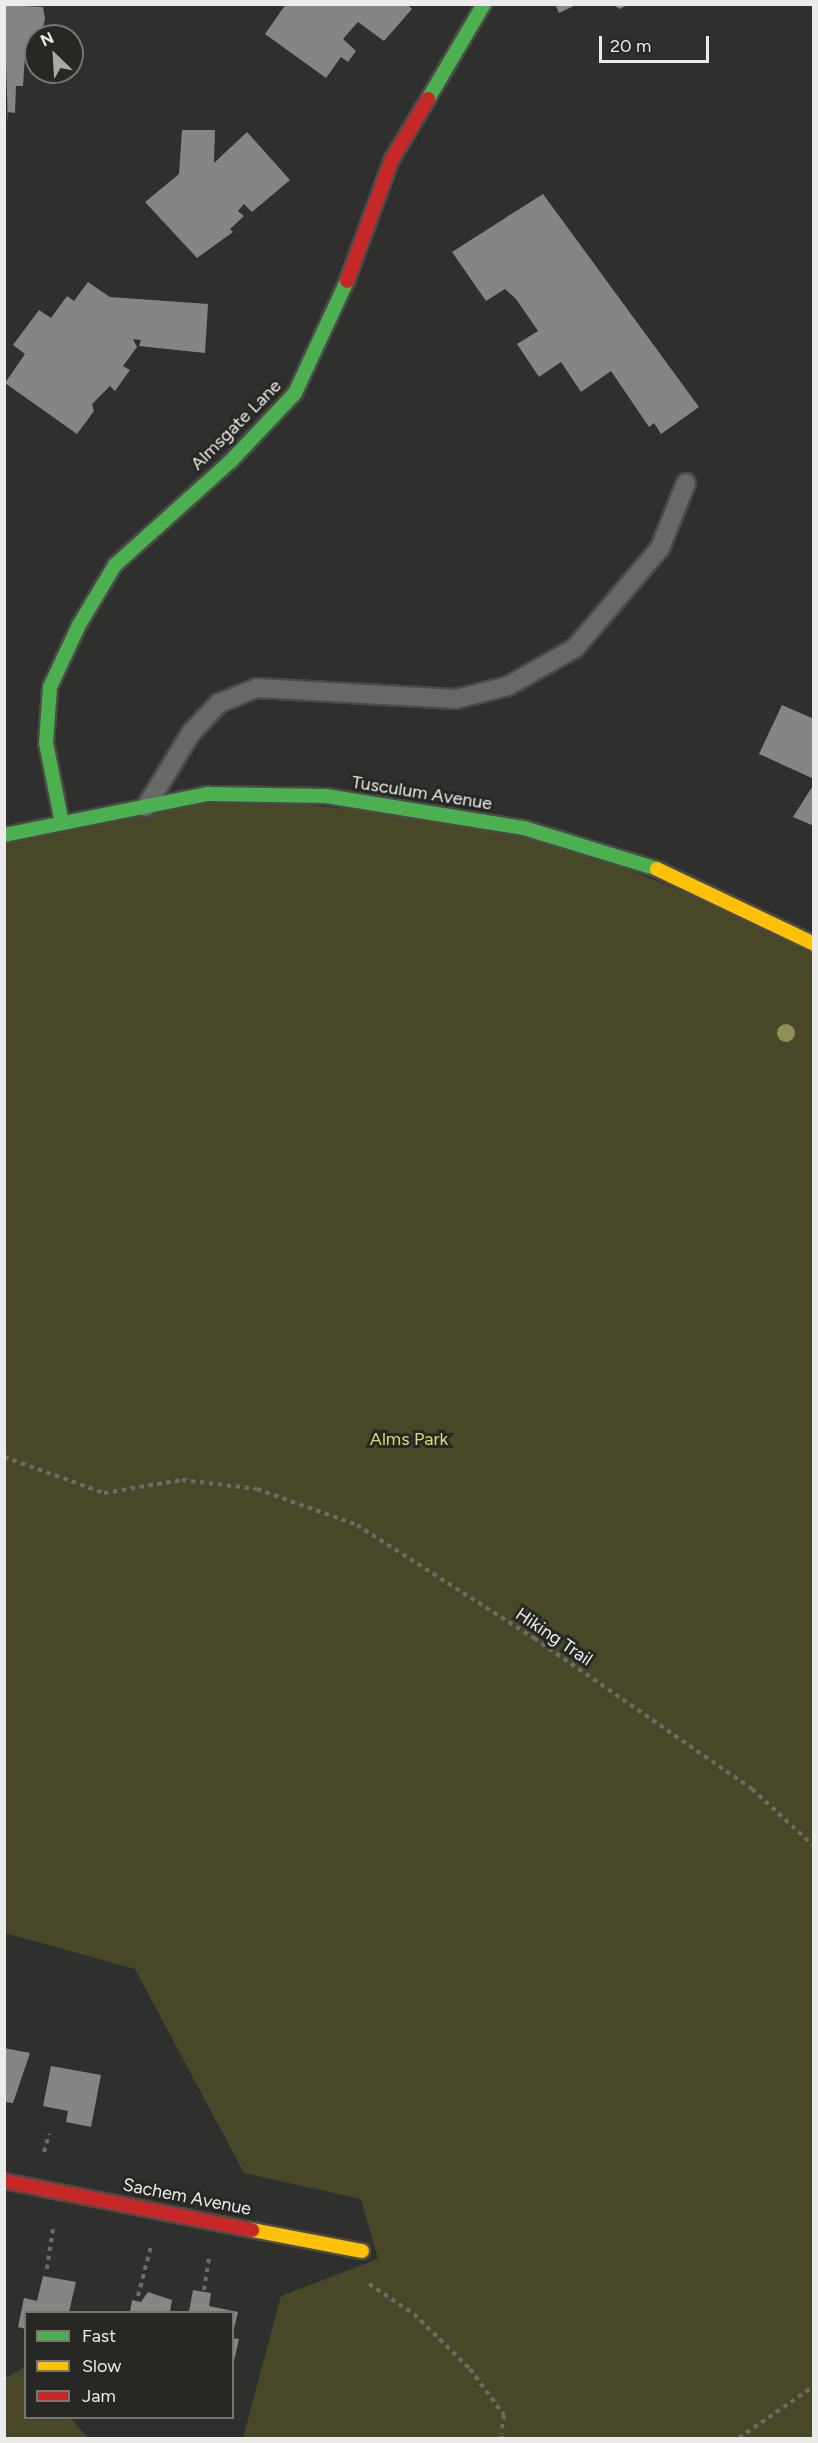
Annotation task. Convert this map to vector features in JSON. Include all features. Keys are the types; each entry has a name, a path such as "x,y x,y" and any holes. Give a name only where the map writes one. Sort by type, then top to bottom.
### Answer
{"street":[{"name":"Almsgate Lane","path":"62,824 46,743 50,687 79,625 115,565 231,461 295,393 363,248 392,159 484,4"},
{"name":"Tusculum Avenue","path":"4,835 208,794 326,796 513,826 649,865 813,944"},
{"name":"Sachem Avenue","path":"4,2181 362,2251"}],"lane":[{"path":"146,807 205,718 219,703 257,688 456,699 508,686 575,648 660,548 686,483"}],"path":[{"name":"Hiking Trail","path":"4,1457 104,1493 182,1480 257,1489 357,1525 524,1632 752,1789 813,1846"},
{"path":"42,2162 49,2134"},
{"path":"47,2270 53,2228"},
{"path":"138,2296 151,2247"},
{"path":"204,2290 209,2257"},
{"path":"359,2277 414,2314 471,2368 504,2415 501,2437"},
{"path":"739,2439 813,2386"}],"green space":[{"name":"Alms Park","path":"208,794 524,828 813,944 813,2438 243,2438 281,2296 378,2259 361,2199 244,2173 135,1969 5,1933 4,835"},
{"path":"24,2368 24,2419 71,2419 88,2438 5,2438 5,2378"}],"building":[{"path":"286,4 407,4 412,9 384,41 358,22 343,39 356,51 348,62 341,57 326,78 265,34"},
{"path":"555,4 578,4 559,13"},
{"path":"612,4 629,4 620,9"},
{"path":"4,5 43,7 44,24 24,24 23,86 16,86 15,113 8,112 8,126"},
{"path":"182,130 215,130 214,163 247,132 290,180 252,212 244,204 238,211 244,216 230,229 233,232 197,258 145,202 179,174"},
{"path":"543,194 699,407 661,434 654,423 649,427 611,371 581,392 561,362 539,377 517,344 538,331 516,299 505,289 486,301 452,252"},
{"path":"88,282 110,297 208,304 205,353 139,346 141,340 133,339 137,347 123,366 130,370 115,391 110,386 92,404 94,411 77,434 5,383 25,354 13,345 39,310 51,318 67,296 74,301"},
{"path":"782,705 814,719 814,779 759,754"},
{"path":"814,784 814,826 793,817"},
{"path":"4,2048 30,2053 13,2103 4,2102"},
{"path":"51,2066 101,2075 91,2127 66,2122 68,2111 43,2106"},
{"path":"43,2276 76,2282 69,2311 24,2311 24,2328 18,2327 24,2298 37,2301"},
{"path":"193,2290 211,2293 209,2306 233,2311 189,2311"},
{"path":"148,2292 172,2300 170,2311 130,2311 132,2300 141,2302"},
{"path":"234,2311 238,2312 234,2329"},
{"path":"234,2338 239,2339 234,2361"}],"traffic: fast":[{"path":"428,99 484,4"},
{"path":"62,823 46,743 50,687 79,625 115,565 231,461 295,393 347,281"},
{"path":"4,835 208,794 326,796 524,828 657,869"}],"traffic: slow":[{"path":"657,869 814,944"},
{"path":"252,2230 362,2251"}],"traffic: jam":[{"path":"347,281 392,159 428,99"},
{"path":"4,2181 252,2230"}]}
